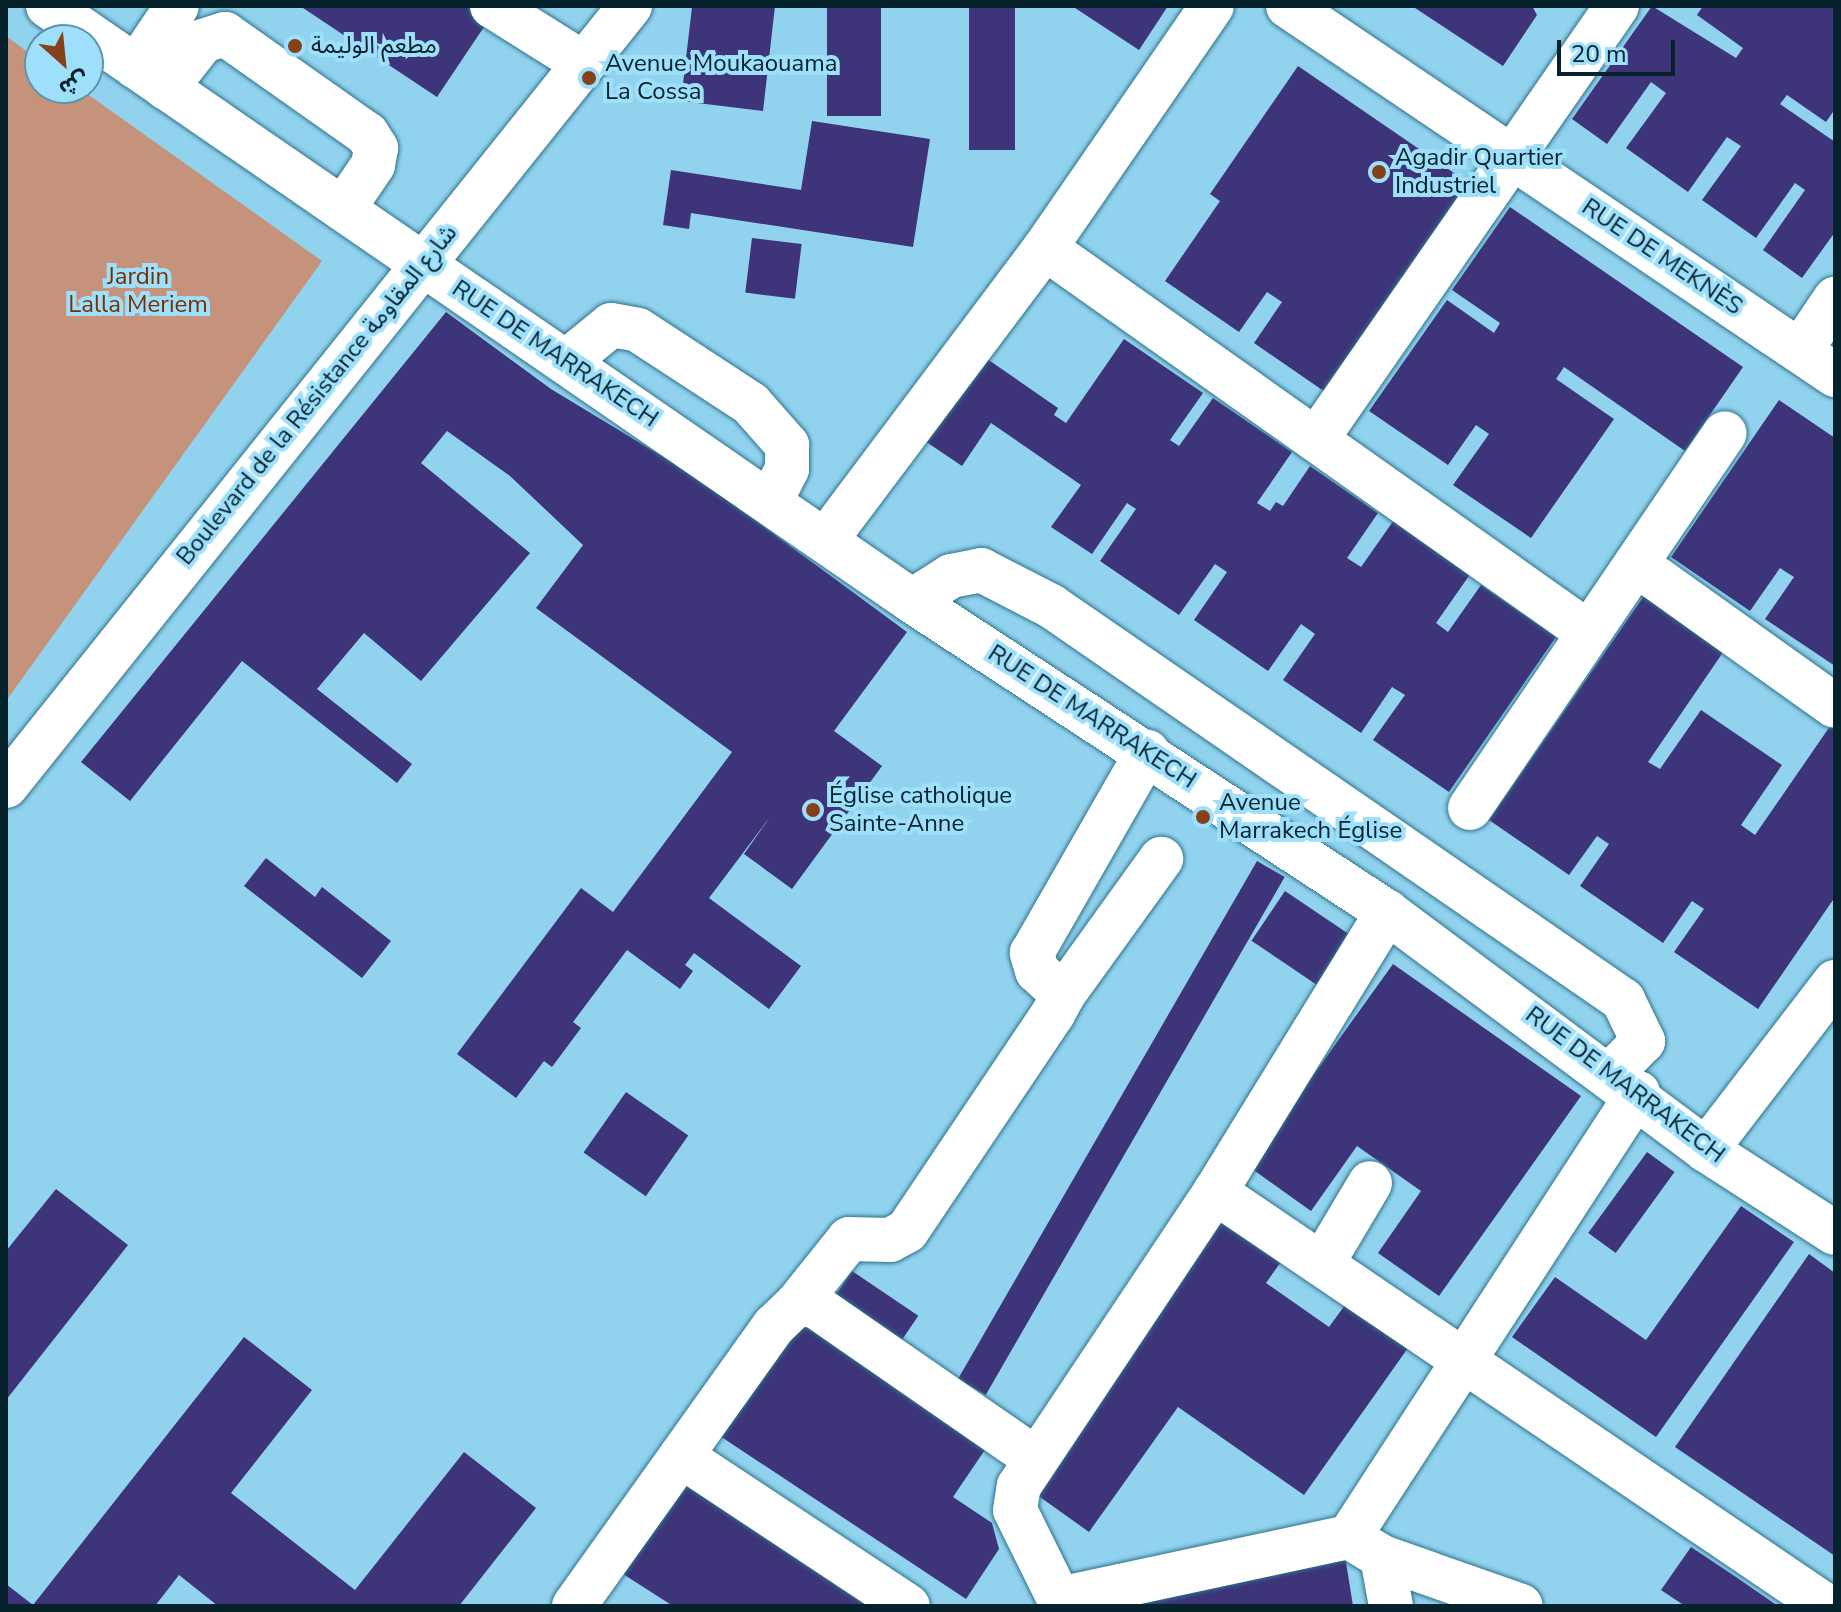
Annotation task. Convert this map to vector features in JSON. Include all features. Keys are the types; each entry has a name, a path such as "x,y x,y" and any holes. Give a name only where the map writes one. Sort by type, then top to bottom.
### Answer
{"street":[{"path":"151,78 177,6"},
{"path":"492,6 583,63"},
{"name":"Boulevard de la Résistance شارع المقاومة","path":"6,786 630,6"},
{"path":"828,537 1045,248 1212,6"},
{"name":"RUE DE MEKNÈS","path":"1288,6 1818,363"},
{"path":"1316,440 1617,6"},
{"name":"RUE DE MARRAKECH","path":"74,14 151,78 421,264 828,537 912,601 1387,912 1625,1083 1706,1150 1825,1215"},
{"path":"151,78 203,41 225,34 367,134 376,148 373,165 343,209"},
{"path":"1045,248 1589,633"},
{"path":"1818,363 1835,299"},
{"path":"566,362 611,325 638,330 751,404 787,445 787,469 772,499"},
{"path":"1470,808 1725,433"},
{"path":"1636,564 1835,706"},
{"path":"912,601 951,576 981,570 1051,606 1623,1000 1643,1041 1625,1083 1466,1358 1365,1547"},
{"path":"1063,995 1037,971 1032,953 1147,752"},
{"path":"588,1601 681,1456 849,1239 890,1240 907,1231 1063,995 1161,859"},
{"path":"1387,912 1215,1192 1019,1486 1015,1510 1058,1602 1365,1547 1521,1606"},
{"path":"1706,1150 1835,982"},
{"path":"1322,1264 1370,1183"},
{"path":"1215,1192 1466,1358 1826,1606"},
{"path":"797,1304 815,1306 1036,1459"},
{"path":"681,1456 908,1606"},
{"path":"1365,1547 1391,1606"}],"green space":[{"name":"Jardin Lalla Meriem","path":"6,36 24,49 24,104 101,104 322,261 6,701"}],"building":[{"path":"300,6 472,6 490,18 437,97"},
{"path":"775,6 763,111 681,101 692,7"},
{"path":"827,6 881,6 881,116 827,116"},
{"path":"969,6 1015,6 1015,150 969,150"},
{"path":"1072,6 1168,6 1139,50"},
{"path":"1412,6 1532,6 1537,15 1503,66"},
{"path":"1652,6 1736,58 1743,48 1697,15 1703,6 1835,6 1835,109 1826,122 1787,95 1780,104 1835,142 1835,232 1802,278 1763,250 1805,190 1795,183 1756,238 1702,200 1741,146 1727,137 1688,192 1626,148 1666,93 1651,82 1607,144 1572,119"},
{"path":"1298,66 1473,186 1328,394 1254,343 1282,302 1267,292 1239,332 1165,281 1220,201 1210,194"},
{"path":"812,121 930,139 913,247 691,213 689,229 663,225 671,170 801,190"},
{"path":"1510,207 1743,367 1685,451 1564,367 1556,379 1614,419 1531,538 1453,485 1489,434 1476,425 1448,465 1369,411 1447,300 1494,333 1500,323 1452,290"},
{"path":"752,238 802,244 795,299 745,293"},
{"path":"446,312 551,389 698,478 907,632 834,731 882,766 792,889 744,854 770,817 709,898 801,966 769,1009 694,953 685,965 693,971 680,989 627,950 573,1022 581,1028 552,1067 544,1061 516,1098 457,1054 581,888 613,912 732,752 536,608 583,545 510,476 447,431 421,463 530,553 421,681 364,633 317,689 412,764 397,783 242,661 130,801 81,762"},
{"path":"1124,339 1203,393 1170,440 1179,446 1213,398 1292,452 1257,503 1270,511 1276,502 1283,506 1310,466 1378,513 1347,558 1361,567 1394,520 1471,573 1436,623 1448,632 1481,585 1556,637 1449,792 1373,740 1405,695 1392,687 1361,733 1283,680 1315,634 1301,624 1268,671 1194,620 1227,572 1215,564 1179,615 1100,561 1136,509 1127,503 1092,554 1051,527 1081,485 991,423 962,466 922,439 980,354 1058,408 1054,415 1066,423"},
{"path":"1779,400 1835,438 1835,666 1765,619 1794,577 1780,568 1750,611 1671,557"},
{"path":"1650,587 1730,642 1648,762 1660,769 1701,710 1782,765 1741,825 1755,835 1835,719 1835,897 1758,1009 1674,952 1704,909 1692,901 1663,943 1580,886 1609,844 1597,836 1569,875 1489,820"},
{"path":"266,858 315,897 322,887 391,941 362,978 244,886"},
{"path":"1257,861 1285,877 986,1395 958,1379"},
{"path":"1285,891 1361,942 1328,992 1251,941"},
{"path":"1393,964 1581,1096 1439,1296 1378,1253 1421,1191 1357,1146 1311,1211 1248,1166"},
{"path":"626,1092 688,1136 646,1196 584,1153"},
{"path":"1647,1152 1675,1172 1616,1253 1588,1233"},
{"path":"56,1189 128,1245 6,1400 6,1251"},
{"path":"1226,1205 1290,1249 1266,1283 1329,1327 1353,1294 1415,1338 1304,1495 1178,1407 1089,1532 1026,1487"},
{"path":"1741,1206 1794,1242 1656,1437 1512,1337 1555,1277 1646,1340"},
{"path":"1809,1254 1835,1273 1835,1556 1675,1447"},
{"path":"852,1271 918,1316 902,1341 835,1296"},
{"path":"805,1309 995,1435 953,1497 992,1523 999,1549 966,1599 720,1436"},
{"path":"244,1337 312,1390 231,1493 355,1590 464,1452 536,1508 459,1606 218,1606 179,1575 155,1606 6,1606 6,1584 33,1605"},
{"path":"689,1473 897,1606 673,1606 623,1574"},
{"path":"1691,1547 1778,1606 1685,1606 1661,1590"},
{"path":"1345,1556 1353,1606 1087,1606"}],"place":[{"name":"مطعم الوليمة","path":"295,46"},
{"name":"Avenue Moukaouama La Cossa","path":"589,78"},
{"name":"Agadir Quartier Industriel","path":"1379,172"},
{"name":"Église catholique Sainte-Anne","path":"813,810"},
{"name":"Avenue Marrakech Église","path":"1203,817"}]}
